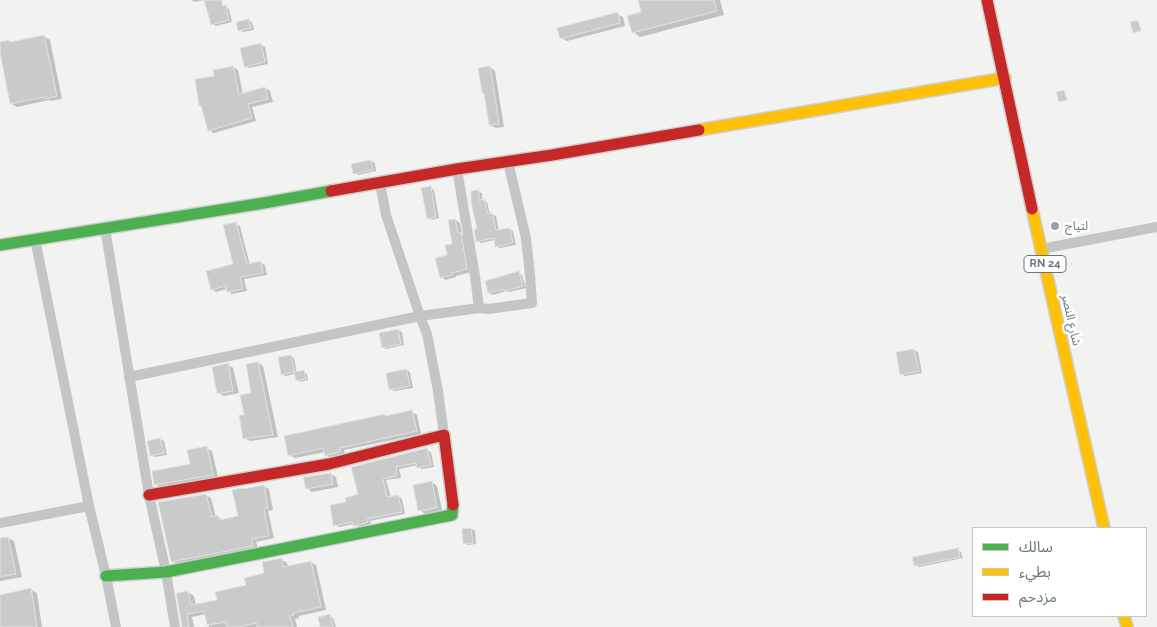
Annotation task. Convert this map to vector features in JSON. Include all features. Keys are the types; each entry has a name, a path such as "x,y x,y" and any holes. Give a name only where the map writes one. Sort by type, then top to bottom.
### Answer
{"street":[{"name":"شارع النصر","path":"987,0 1104,527"},
{"path":"0,245 264,203 456,169 508,162 1005,78"},
{"path":"129,377 420,316 532,303 526,238 508,162"},
{"path":"456,169 479,308"},
{"path":"106,576 166,572 452,514 453,504 438,391 427,334 386,215 380,182"},
{"path":"1041,248 1157,227"},
{"path":"105,228 149,495 166,572 175,627"},
{"path":"35,239 89,506 116,627"},
{"path":"149,495 329,464 444,435"},
{"path":"0,523 89,506"}],"building":[{"path":"204,0 222,0 222,6 226,5 229,20 211,25"},
{"path":"638,0 714,0 717,11 632,33 627,16 641,12"},
{"path":"618,12 620,23 560,39 557,28"},
{"path":"249,19 251,28 238,31 236,22"},
{"path":"1138,20 1141,31 1133,33 1130,22"},
{"path":"44,35 57,96 10,104 0,53 0,42 10,40 10,42"},
{"path":"261,43 265,62 244,67 240,48"},
{"path":"233,66 239,94 265,87 268,99 248,104 252,118 208,131 201,106 199,106 195,79 214,76 213,70"},
{"path":"490,66 499,124 489,125 478,68"},
{"path":"1064,90 1067,100 1059,102 1056,92"},
{"path":"371,160 373,170 353,174 351,164"},
{"path":"431,186 436,217 427,219 421,188"},
{"path":"479,190 479,200 484,199 488,214 492,213 496,230 510,228 513,243 495,247 494,238 476,242 474,229 477,229 471,202 471,191"},
{"path":"455,219 458,233 461,232 467,269 440,278 435,258 447,255 445,245 452,244 448,220"},
{"path":"236,222 247,264 261,261 263,273 240,277 243,289 227,292 225,286 211,290 206,271 233,264 223,225"},
{"path":"519,271 523,286 488,293 485,281"},
{"path":"398,329 401,344 382,348 379,333"},
{"path":"914,349 919,371 900,375 896,352"},
{"path":"291,355 295,372 304,370 306,379 296,381 294,372 281,375 278,357"},
{"path":"258,362 273,435 243,439 239,415 244,415 240,395 251,393 246,364"},
{"path":"228,363 233,391 217,394 212,367"},
{"path":"406,369 410,386 389,390 386,373"},
{"path":"412,410 417,431 340,448 340,452 325,456 323,448 288,456 284,436"},
{"path":"160,438 164,453 150,456 147,441"},
{"path":"207,446 213,475 154,485 152,471 190,464 187,450"},
{"path":"427,448 431,465 417,468 416,463 396,467 397,476 383,479 387,497 398,495 402,512 367,519 368,522 359,525 353,526 352,522 333,526 330,505 346,502 345,498 358,494 351,467"},
{"path":"331,473 333,484 306,489 303,477"},
{"path":"432,481 437,508 418,511 413,485"},
{"path":"264,485 268,508 264,509 269,536 252,539 253,546 171,562 158,502 206,494 212,517 218,515 219,520 238,516 232,490"},
{"path":"471,528 473,543 463,544 462,529"},
{"path":"8,537 16,574 0,577 0,538"},
{"path":"958,548 960,557 914,566 912,557"},
{"path":"282,558 283,567 311,561 321,607 293,613 294,615 290,616 293,627 257,627 257,623 239,627 227,627 226,622 207,625 204,611 187,614 189,627 182,627 176,593 188,591 191,605 217,600 215,592 246,585 244,578 264,573 262,562"},
{"path":"31,588 37,627 0,627 0,595"},
{"path":"330,614 333,627 320,627 318,617"}],"traffic: fast":[{"path":"0,245 331,191"},
{"path":"106,576 166,572 452,515 453,505"}],"traffic: slow":[{"path":"699,130 1005,78"},
{"path":"1032,209 1104,527"},
{"path":"1124,617 1127,627"}],"traffic: jam":[{"path":"987,0 1032,209"},
{"path":"331,191 699,130"},
{"path":"149,495 329,464 444,435 453,505"}],"place":[{"name":"لتياج","path":"1055,226"}]}
